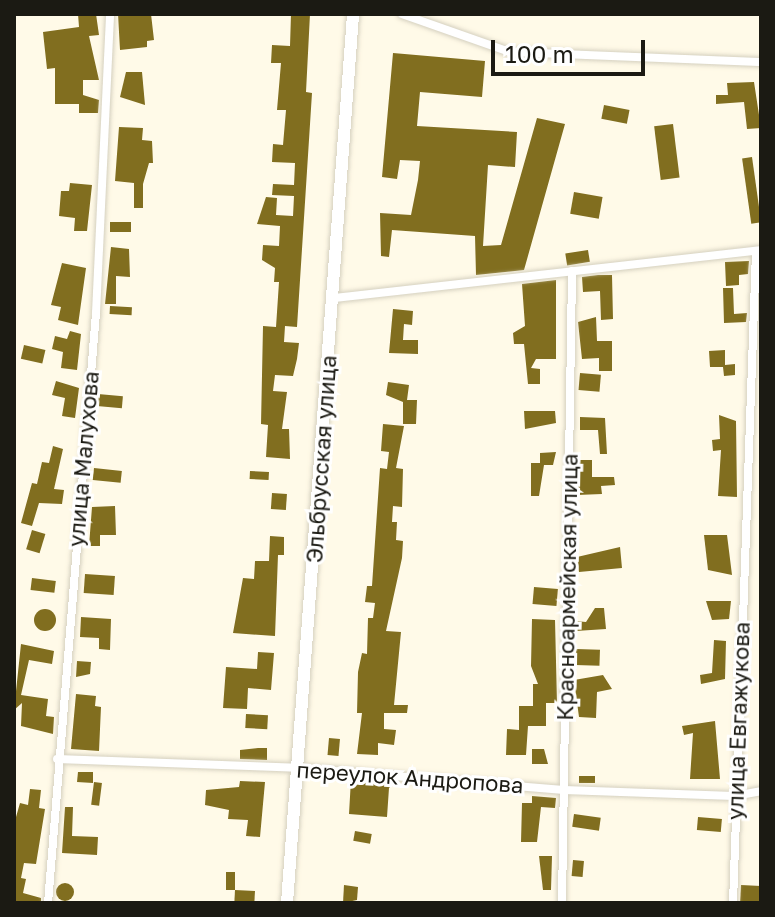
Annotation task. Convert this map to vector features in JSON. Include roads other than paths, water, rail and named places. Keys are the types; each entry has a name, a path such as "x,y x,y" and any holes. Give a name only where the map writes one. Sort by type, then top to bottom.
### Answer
{"street":[{"name":"улица Малухова","path":"48,903 57,759 96,313 110,14"},
{"name":"Эльбрусская улица","path":"287,903 353,14"},
{"path":"402,14 510,52 761,62"},
{"path":"334,298 758,250"},
{"name":"улица Евгажукова","path":"733,903 734,796 758,250"},
{"name":"Красноармейская улица","path":"562,903 572,271"},
{"name":"переулок Андропова","path":"57,759 297,768 564,790 734,796 761,791"}]}
